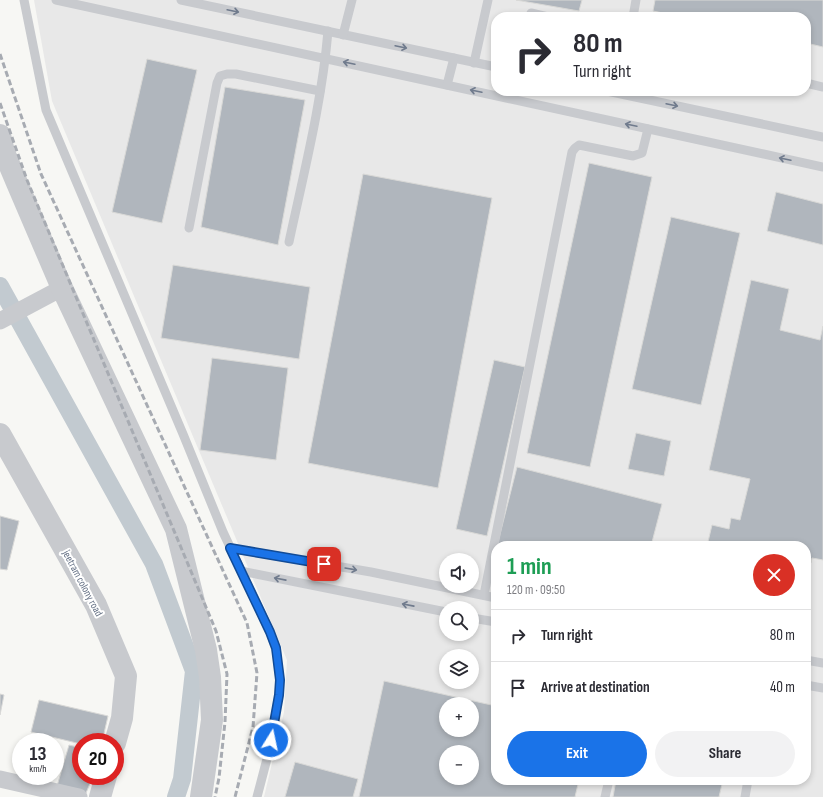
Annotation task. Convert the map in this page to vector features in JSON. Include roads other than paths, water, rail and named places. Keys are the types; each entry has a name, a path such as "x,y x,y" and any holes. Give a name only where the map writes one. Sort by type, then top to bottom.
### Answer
{"street":[{"path":"0,136 4,152 56,291 176,529 206,650 210,677 212,720 201,797"},
{"path":"0,321 56,291"},
{"name":"jeetram colony road","path":"0,434 96,605 126,676 122,718 118,733"},
{"path":"0,778 79,797"},
{"path":"100,797 103,785"}],"lane":[{"path":"24,0 46,110 230,548 270,632 276,648 280,680 279,695 268,755 257,797"},
{"path":"56,0 491,95"},
{"path":"181,0 491,66"},
{"path":"343,35 352,0"},
{"path":"474,63 488,0"},
{"path":"634,12 636,0"},
{"path":"289,242 320,91 326,58 328,31"},
{"path":"447,85 454,58"},
{"path":"189,228 217,83 220,76 236,74 320,91"},
{"path":"811,84 823,87"},
{"path":"497,96 823,168"},
{"path":"637,96 823,137"},
{"path":"495,541 572,152 579,145 633,156 638,155 642,153 648,129"},
{"path":"230,548 371,572 491,597"},
{"path":"484,595 491,560"},
{"path":"241,571 439,611"},
{"path":"479,619 491,621"},
{"path":"811,661 823,663"},
{"path":"811,686 823,688"},
{"path":"605,797 608,785"},
{"path":"745,797 747,785"}],"waterway":[{"path":"0,286 154,564 194,671 182,779 176,797"}],"railway":[{"path":"0,54 41,174 247,623 257,673 253,727 235,797"},
{"path":"0,103 27,180 216,631 227,674 225,722 219,778 215,797"}]}
